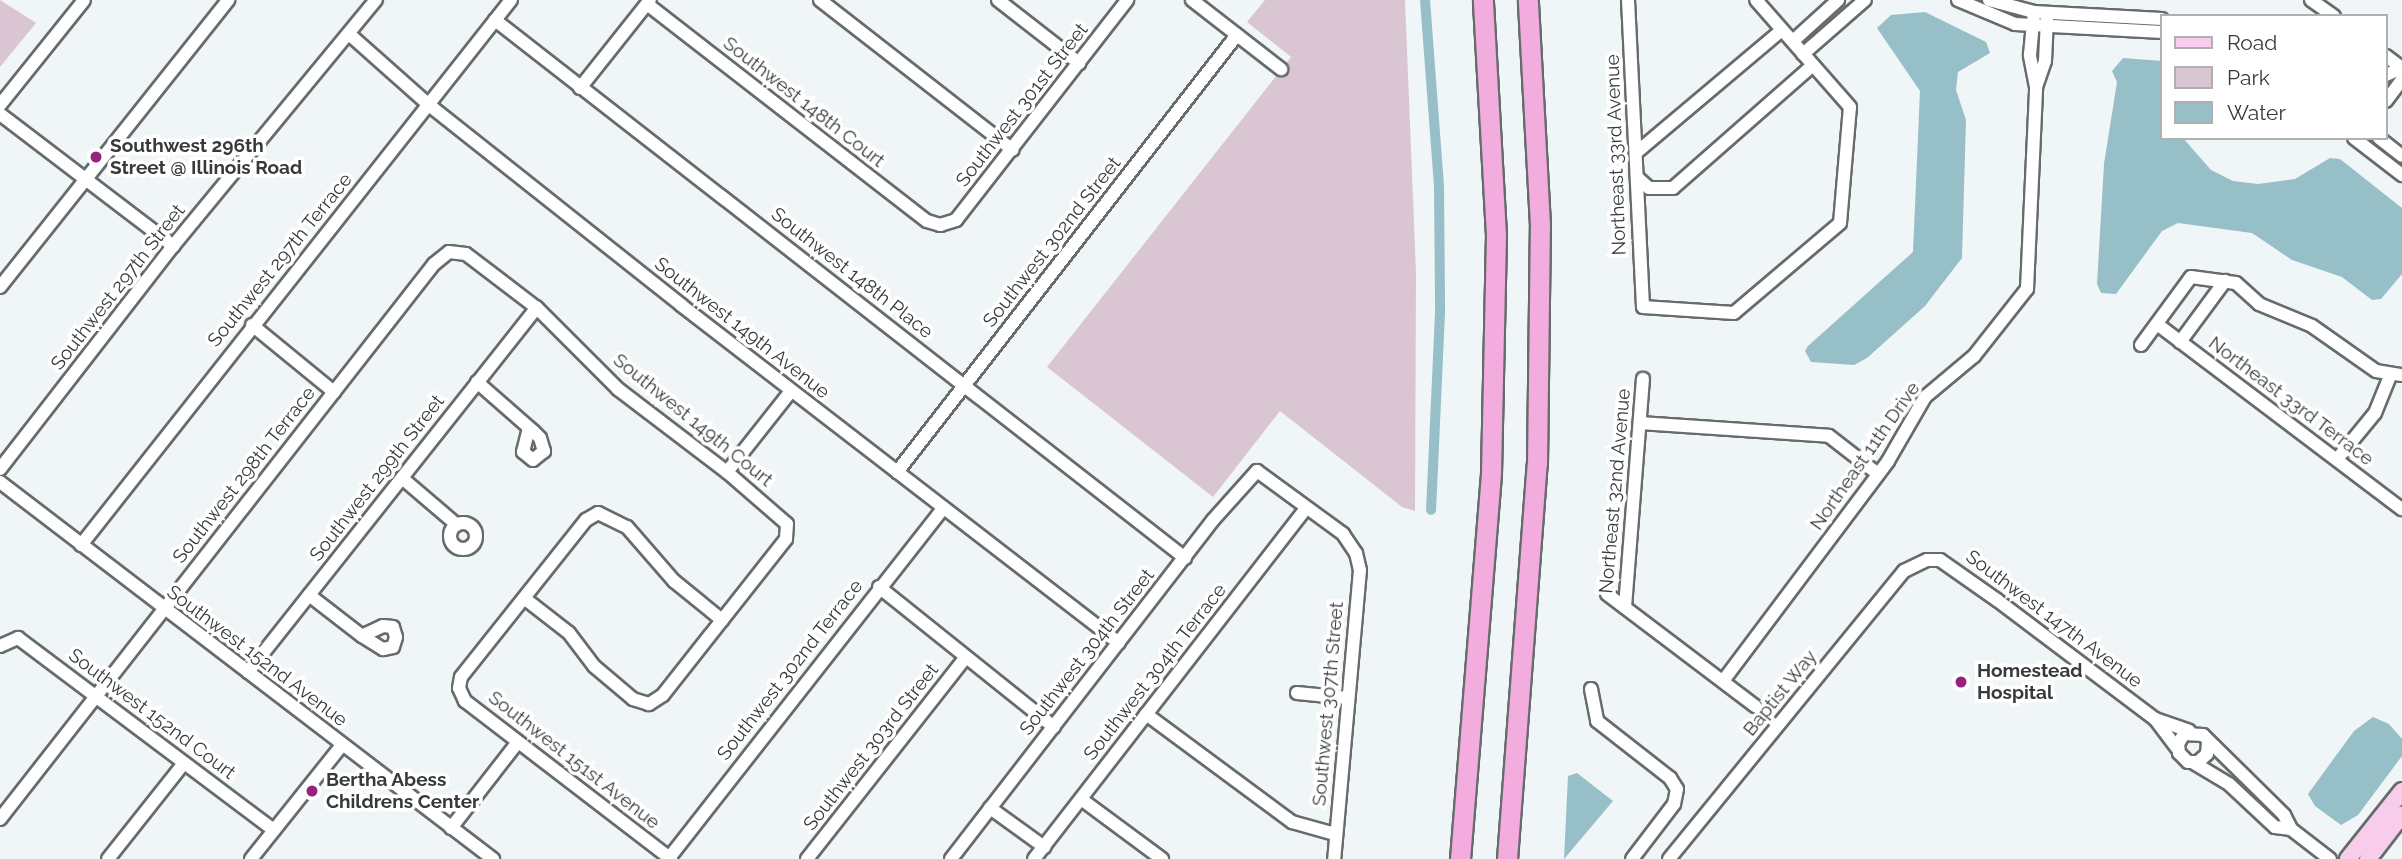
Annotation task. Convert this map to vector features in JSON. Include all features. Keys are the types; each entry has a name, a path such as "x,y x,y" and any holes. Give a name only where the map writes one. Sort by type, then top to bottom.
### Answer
{"highway":[{"path":"1460,859 1491,473 1496,236 1483,0"},
{"path":"1507,859 1537,464 1540,225 1528,0"}],"main road":[{"path":"2348,859 2402,791"},
{"path":"2368,859 2402,815"}],"street":[{"path":"0,106 84,0"},
{"path":"0,287 228,0"},
{"name":"Southwest 297th Street","path":"0,469 173,246 376,0"},
{"name":"Southwest 297th Terrace","path":"81,545 511,0"},
{"path":"820,0 1013,150"},
{"path":"998,0 1079,63"},
{"name":"Southwest 301st Street","path":"940,225 956,220 1127,0"},
{"path":"1192,0 1281,69"},
{"name":"Northeast 33rd Avenue","path":"1628,0 1639,179 1643,307 1734,313 1744,310 1840,223 1850,107 1813,65"},
{"path":"1639,179 1649,188 1673,188 1813,65 1756,0"},
{"path":"1793,41 1838,0"},
{"path":"1803,54 1865,0"},
{"path":"1958,0 1986,15 2032,26 2160,32"},
{"path":"1989,0 2034,12 2160,19"},
{"path":"2311,0 2331,14"},
{"path":"580,88 649,2"},
{"name":"Southwest 148th Court","path":"649,2 927,221 940,225"},
{"name":"Northeast 11th Drive","path":"1723,681 1878,474 1925,397 1974,356 2027,289 2036,87 2029,55 2034,12"},
{"name":"Northeast 11th Drive","path":"2036,87 2045,61 2048,12"},
{"name":"Southwest 148th Place","path":"495,20 1185,558"},
{"path":"1637,152 1782,30"},
{"name":"Southwest 149th Avenue","path":"349,34 429,105 791,391 1119,643"},
{"name":"Southwest 302nd Street","path":"897,472 1237,35"},
{"path":"2388,98 2402,80"},
{"path":"0,114 173,246"},
{"path":"2357,140 2402,175"},
{"path":"2382,140 2402,156"},
{"name":"Southwest 149th Court","path":"442,256 466,254 537,308 618,389 727,472 787,524 786,539 722,620"},
{"name":"Southwest 298th Terrace","path":"0,819 442,256"},
{"path":"2141,345 2192,277 2235,283 2259,304 2312,326 2376,371 2396,375 2375,413 2337,458"},
{"path":"2180,342 2225,281"},
{"name":"Southwest 299th Street","path":"248,672 537,308"},
{"name":"Northeast 33rd Terrace","path":"2157,324 2402,509"},
{"path":"252,325 334,392"},
{"name":"Northeast 32nd Avenue","path":"1625,607 1643,379"},
{"path":"477,382 529,428"},
{"path":"727,472 791,391"},
{"path":"1640,423 1829,436 1878,474"},
{"name":"Southwest 304th Street","path":"951,859 1185,558 1257,471 1306,508"},
{"path":"402,478 457,525"},
{"name":"Southwest 152nd Avenue","path":"0,482 493,859"},
{"name":"Southwest 302nd Terrace","path":"670,858 943,508"},
{"name":"Southwest 307th Street","path":"1306,508 1343,534 1356,552 1360,570 1334,859"},
{"name":"Southwest 304th Terrace","path":"1034,859 1306,508"},
{"path":"598,513 627,527 674,581 722,620 663,695 649,704 633,699 594,666 569,634 524,598 586,520 598,513"},
{"name":"Southwest 147th Avenue","path":"1927,560 1940,560 1955,569 2155,719 2189,732"},
{"name":"Baptist Way","path":"1669,859 1904,571 1927,560"},
{"path":"879,587 1054,727"},
{"name":"Northeast 32nd Avenue","path":"1607,594 1755,706"},
{"path":"309,595 362,636"},
{"name":"Southwest 151st Avenue","path":"524,598 461,677 459,688 465,701 670,858"},
{"name":"Southwest 152nd Court","path":"2,644 18,638 274,830"},
{"name":"Southwest 303rd Street","path":"807,859 965,658"},
{"path":"1591,689 1597,721 1670,778 1677,789 1674,804 1632,859"},
{"path":"1297,693 1348,698"},
{"path":"1146,713 1292,822 1335,834"},
{"name":"Southwest 147th Avenue","path":"2155,719 2177,748"},
{"path":"2291,829 2275,827 2229,784 2181,757 2177,748 2189,732 2200,733 2284,815 2291,829 2330,859"},
{"path":"451,828 518,742"},
{"path":"2194,763 2207,754 2208,742"},
{"path":"251,859 342,745"},
{"path":"108,859 184,763"},
{"path":"1081,799 1161,859"},
{"path":"990,807 1044,847"}],"green space":[{"path":"0,0 36,23 0,67"},
{"path":"1265,0 1405,0 1416,273 1415,511 1402,507 1280,411 1213,497 1047,367 1291,57 1247,22"}],"water":[{"path":"1925,12 1986,42 1990,53 1958,72 1956,90 1966,120 1962,258 1925,306 1867,358 1854,365 1811,362 1805,351 1808,346 1913,252 1920,91 1877,28 1891,15"},
{"path":"2123,58 2160,61 2160,140 2185,140 2211,170 2233,181 2258,184 2295,179 2330,158 2340,159 2402,208 2402,274 2381,299 2372,300 2342,277 2292,260 2252,233 2178,223 2162,231 2116,294 2101,293 2097,284 2104,164 2117,82 2112,71"},
{"path":"2373,717 2389,724 2402,739 2402,756 2358,815 2341,825 2315,806 2308,794 2354,731"},
{"path":"1577,773 1613,801 1564,859 1568,776"}],"waterway":[{"path":"1425,0 1439,186 1440,313 1431,510"}],"place":[{"name":"Southwest 296th Street @ Illinois Road","path":"96,157"},
{"name":"Homestead Hospital","path":"1961,682"},
{"name":"Bertha Abess Childrens Center","path":"312,791"}]}
